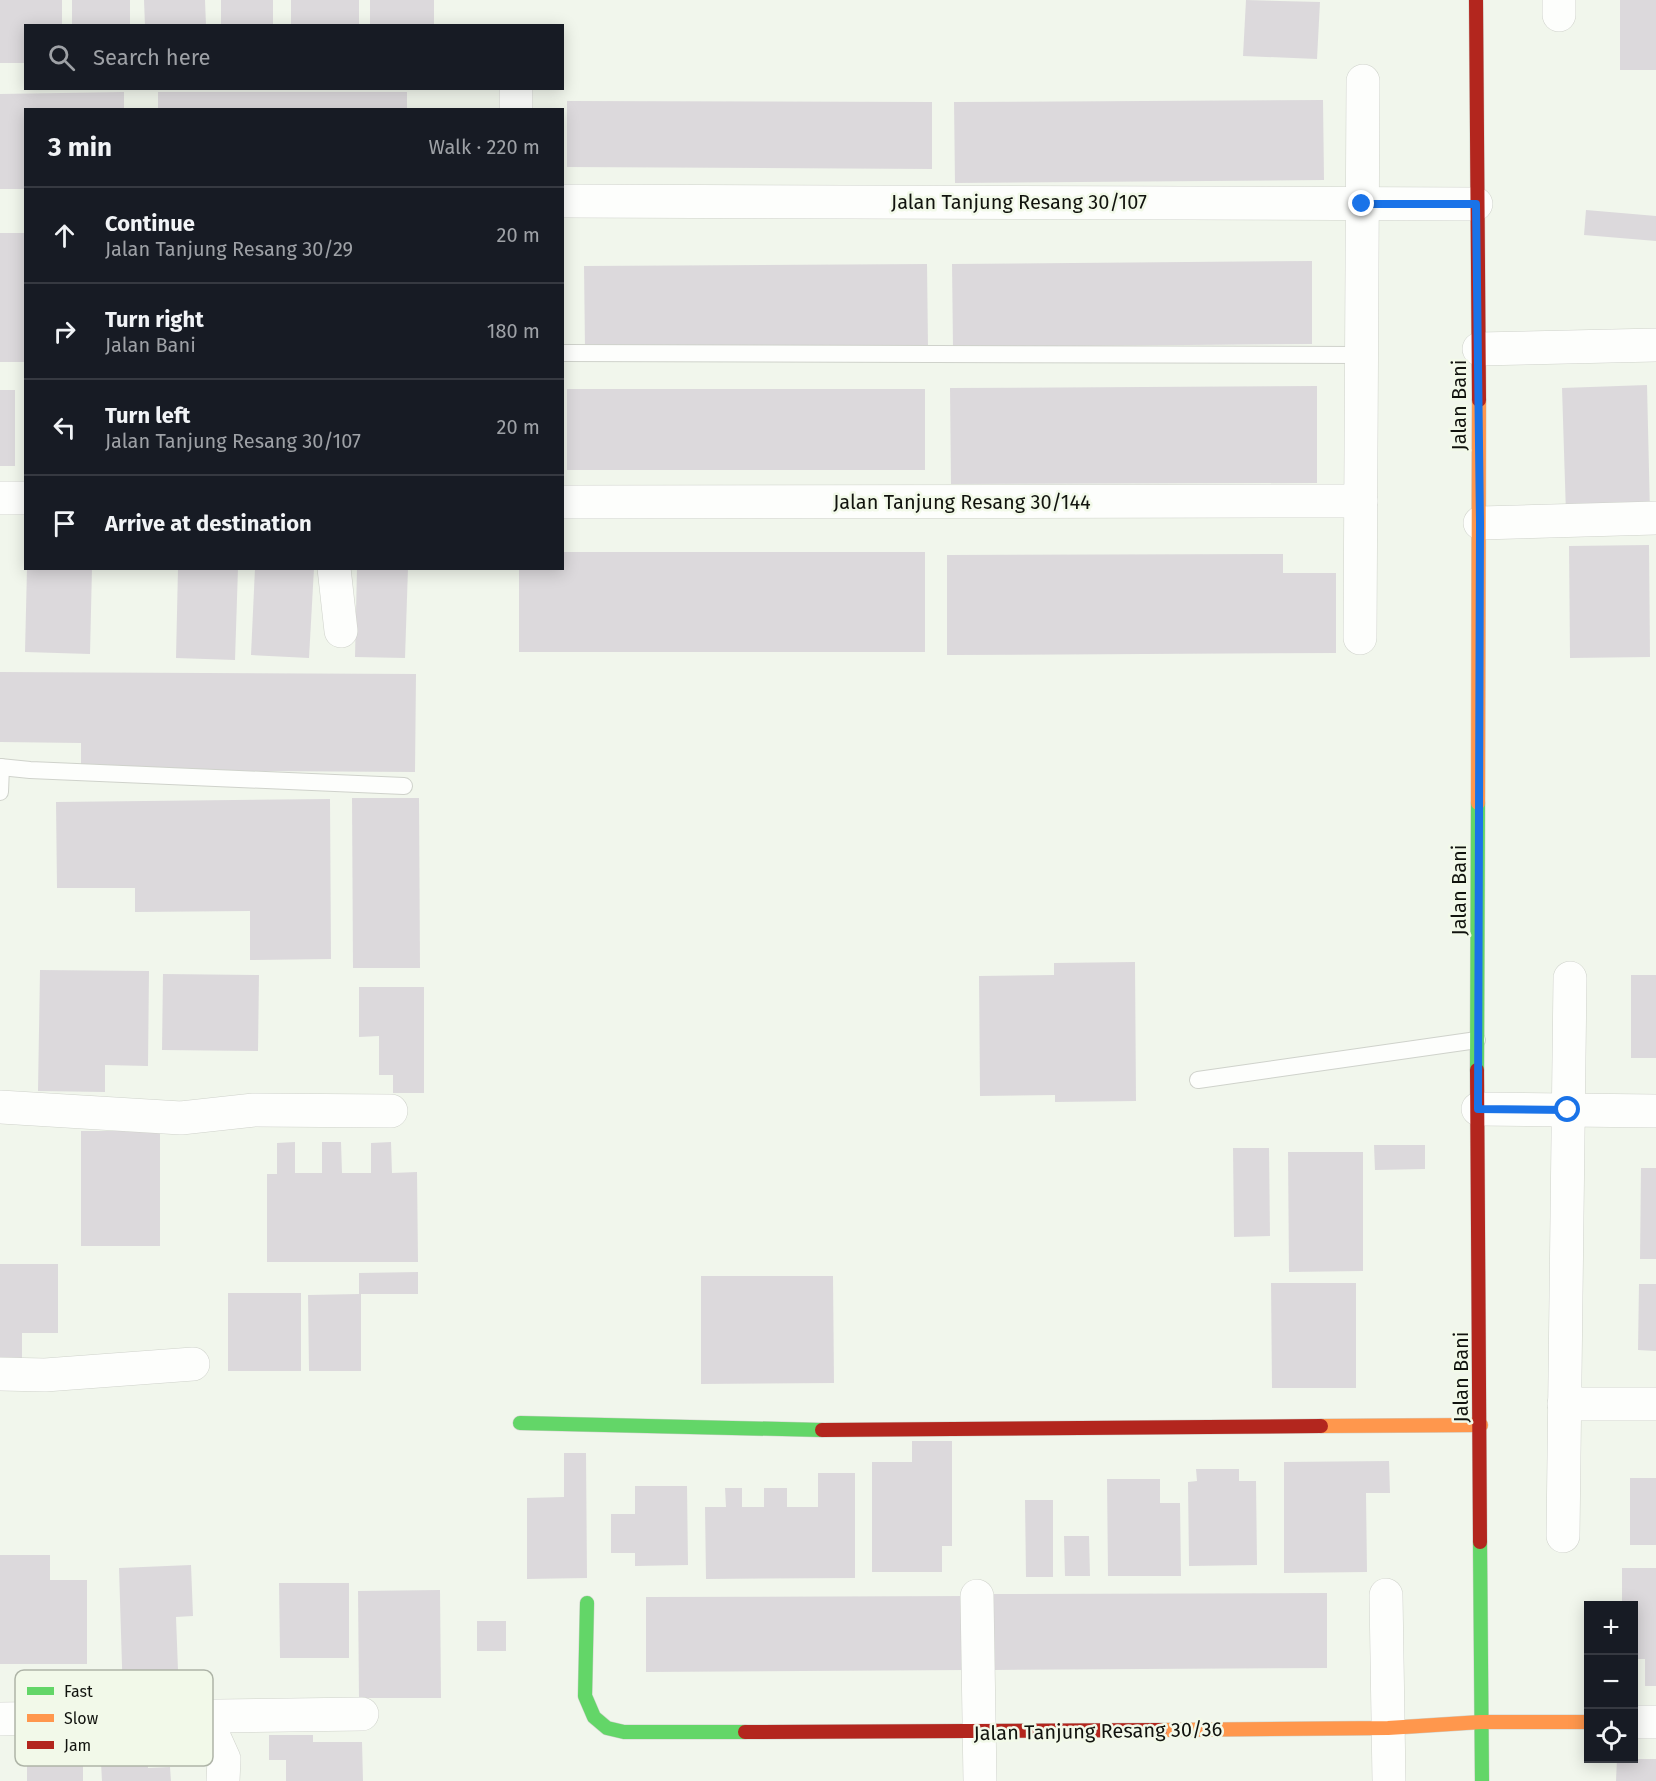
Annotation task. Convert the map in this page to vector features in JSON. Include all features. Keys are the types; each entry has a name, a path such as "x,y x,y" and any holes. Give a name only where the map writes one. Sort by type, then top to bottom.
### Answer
{"street":[{"name":"Jalan Bani","path":"1476,0 1480,523 1478,1109 1482,1781"},
{"path":"1360,638 1363,81"},
{"path":"516,90 516,108"},
{"name":"Jalan Tanjung Resang 30/107","path":"564,201 1476,204"},
{"path":"1479,349 1656,345"},
{"path":"0,498 24,498"},
{"name":"Jalan Tanjung Resang 30/144","path":"564,502 1361,501"},
{"path":"1480,523 1656,518"},
{"path":"334,570 341,631"},
{"path":"1563,1536 1570,978"},
{"path":"0,1107 181,1118 254,1110 391,1111"},
{"path":"1478,1109 1656,1111"},
{"path":"0,1374 45,1375 193,1364"},
{"path":"1564,1404 1656,1404"},
{"path":"520,1423 805,1430 1481,1425"},
{"path":"1386,1595 1389,1781"},
{"path":"977,1596 980,1781"},
{"name":"Jalan Tanjung Resang 30/36","path":"587,1603 585,1696 594,1718 607,1728 624,1732 979,1732 1388,1728 1481,1722 1584,1722"},
{"path":"213,1716 362,1714"},
{"path":"0,1719 15,1719"},
{"path":"1638,1722 1656,1722"},
{"path":"213,1738 224,1759 223,1781"}],"lane":[{"path":"564,353 1362,355"},
{"path":"0,792 1,767 404,786"},
{"path":"1198,1080 1478,1040"}],"building":[{"path":"0,0 62,0 62,24 24,24 24,63 0,63"},
{"path":"72,0 130,0 130,24 72,24"},
{"path":"144,0 205,0 206,24 145,24"},
{"path":"221,0 273,0 273,24 221,24"},
{"path":"291,0 359,0 359,24 291,24"},
{"path":"370,0 434,0 434,24 370,24"},
{"path":"1246,0 1320,2 1317,59 1243,56"},
{"path":"1620,0 1656,0 1656,70 1620,70"},
{"path":"124,92 124,108 24,108 24,189 0,189 0,94"},
{"path":"158,92 407,92 407,108 158,108"},
{"path":"1323,100 1324,180 955,183 954,102"},
{"path":"567,101 932,102 932,169 567,167"},
{"path":"1586,210 1656,216 1656,241 1584,235"},
{"path":"0,233 24,233 24,362 0,362"},
{"path":"1312,261 1312,344 953,347 952,264"},
{"path":"927,264 928,347 585,348 584,266"},
{"path":"1647,385 1650,512 1566,514 1562,388"},
{"path":"1317,386 1317,483 951,484 950,388"},
{"path":"567,389 925,389 925,470 567,470"},
{"path":"0,390 15,390 15,466 0,466"},
{"path":"1649,545 1650,657 1570,658 1569,546"},
{"path":"564,552 925,552 925,652 519,652 519,570 564,570"},
{"path":"1283,554 1283,573 1336,573 1336,653 947,655 947,555"},
{"path":"27,570 92,570 90,654 25,652"},
{"path":"178,570 238,570 235,660 176,658"},
{"path":"255,570 314,570 309,658 251,655"},
{"path":"357,570 408,570 405,658 355,657"},
{"path":"0,672 416,674 415,772 81,770 81,743 0,742"},
{"path":"352,798 419,798 420,968 353,968"},
{"path":"330,799 331,959 250,960 250,911 135,912 135,888 57,888 56,802"},
{"path":"1135,962 1136,1101 1055,1102 1055,1095 980,1096 979,976 1054,975 1054,963"},
{"path":"40,970 149,971 148,1066 105,1065 105,1092 38,1091"},
{"path":"163,974 259,975 258,1051 162,1050"},
{"path":"1631,975 1656,975 1656,1058 1631,1058"},
{"path":"359,987 424,987 424,1093 393,1093 393,1075 379,1075 379,1036 359,1037"},
{"path":"81,1131 160,1131 160,1246 81,1246"},
{"path":"295,1142 295,1173 322,1173 322,1142 341,1142 342,1173 371,1173 371,1143 391,1142 392,1173 417,1172 418,1262 267,1262 267,1174 277,1174 277,1143"},
{"path":"1374,1145 1425,1145 1425,1169 1375,1170"},
{"path":"1233,1148 1269,1148 1270,1236 1234,1237"},
{"path":"1288,1152 1363,1152 1363,1271 1289,1272"},
{"path":"1641,1168 1656,1168 1656,1259 1640,1259"},
{"path":"0,1264 58,1264 58,1333 22,1333 22,1367 0,1367"},
{"path":"418,1272 418,1294 361,1294 361,1371 309,1371 308,1295 359,1294 359,1273"},
{"path":"701,1276 833,1276 834,1383 701,1384"},
{"path":"1271,1283 1356,1283 1356,1388 1272,1388"},
{"path":"1639,1284 1656,1284 1656,1351 1638,1350"},
{"path":"228,1293 301,1293 301,1371 228,1371"},
{"path":"912,1441 952,1441 952,1546 942,1546 942,1572 872,1572 872,1462 912,1462"},
{"path":"564,1453 586,1453 587,1578 527,1579 527,1498 564,1497"},
{"path":"1389,1461 1390,1493 1366,1493 1367,1572 1284,1573 1284,1462"},
{"path":"1196,1469 1239,1469 1239,1481 1256,1481 1257,1565 1189,1566 1188,1482 1197,1481"},
{"path":"818,1473 855,1473 855,1578 706,1579 705,1507 726,1507 725,1488 742,1488 742,1507 764,1507 764,1488 787,1488 787,1507 818,1507"},
{"path":"1630,1478 1656,1478 1656,1545 1630,1545"},
{"path":"1107,1479 1160,1479 1160,1503 1180,1503 1181,1576 1108,1576"},
{"path":"635,1486 687,1486 688,1565 635,1566 635,1553 611,1553 611,1514 635,1514"},
{"path":"1025,1500 1053,1500 1053,1577 1026,1577"},
{"path":"1064,1536 1089,1536 1090,1576 1065,1576"},
{"path":"0,1555 50,1555 50,1580 87,1580 87,1664 0,1664"},
{"path":"191,1565 193,1616 176,1617 178,1670 122,1670 119,1568"},
{"path":"1622,1568 1656,1568 1656,1686 1645,1686 1645,1659 1638,1659 1638,1601 1622,1601"},
{"path":"279,1583 349,1583 349,1658 280,1658"},
{"path":"440,1590 441,1698 359,1698 358,1591"},
{"path":"1327,1593 1327,1668 994,1670 994,1594"},
{"path":"967,1596 967,1670 646,1672 646,1597"},
{"path":"477,1621 506,1621 506,1651 477,1651"},
{"path":"269,1735 313,1735 313,1742 362,1742 363,1781 286,1781 286,1760 269,1760"},
{"path":"1638,1759 1656,1759 1656,1781 1616,1781 1617,1763 1638,1763"},
{"path":"27,1766 83,1766 83,1781 27,1781"},
{"path":"101,1766 170,1767 171,1781 102,1781"}],"traffic: fast":[{"path":"1477,1070 1478,803"},
{"path":"520,1423 822,1430"},
{"path":"1480,1542 1482,1781"},
{"path":"587,1603 585,1696 594,1717 607,1728 624,1732 745,1732"}],"traffic: slow":[{"path":"1478,803 1479,400"},
{"path":"1321,1426 1481,1425"},
{"path":"1160,1730 1388,1728 1481,1722 1584,1722"}],"traffic: jam":[{"path":"1476,0 1479,400"},
{"path":"1477,1070 1480,1542"},
{"path":"822,1430 1321,1426"},
{"path":"745,1732 1160,1730"}],"route":[{"path":"1362,204 1476,204 1480,523 1478,1109 1568,1110"}]}
